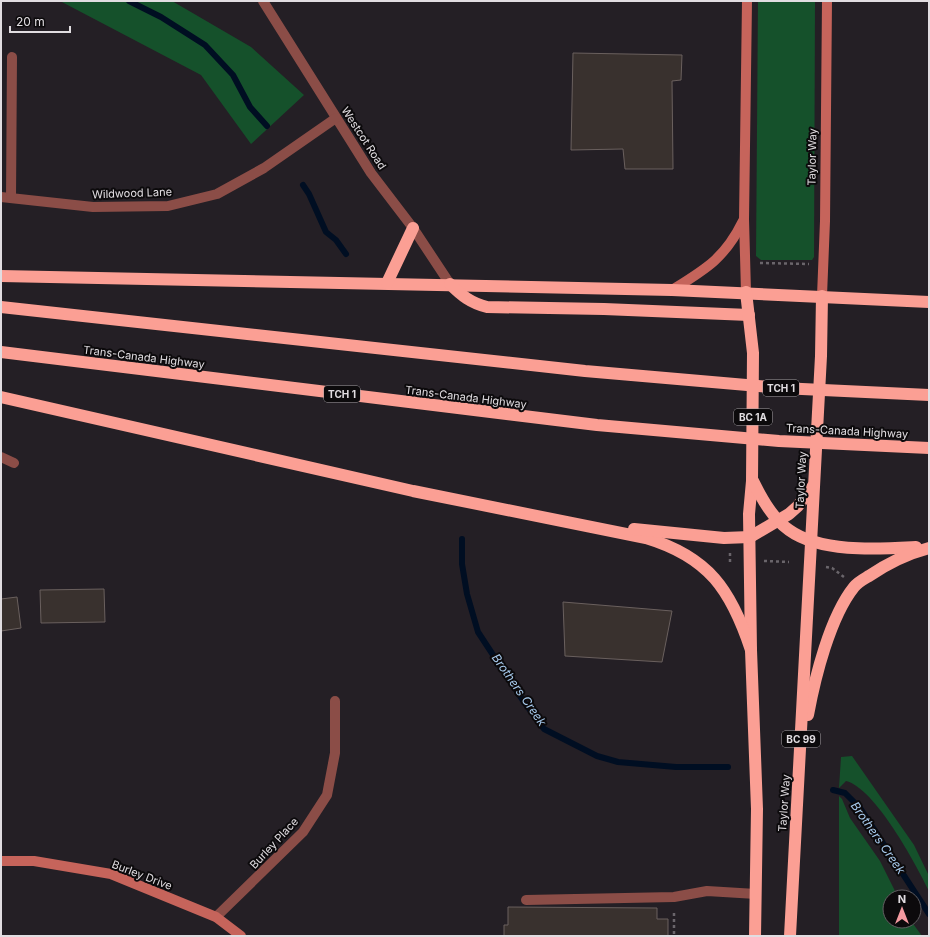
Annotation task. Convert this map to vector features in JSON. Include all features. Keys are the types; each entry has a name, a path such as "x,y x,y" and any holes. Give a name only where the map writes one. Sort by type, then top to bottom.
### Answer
{"highway":[{"path":"387,283 413,228"},
{"path":"1,276 450,284 746,292 929,302"},
{"path":"450,284 464,298 474,304 487,307 604,309 749,315"},
{"name":"BC 1A","path":"746,292 753,352 752,481 749,514 751,650"},
{"name":"Taylor Way","path":"790,936 821,356 822,296"},
{"name":"TCH 1","path":"1,307 682,380 880,394 929,395"},
{"name":"Trans-Canada Highway","path":"1,352 518,416 682,434 880,447 929,448"},
{"path":"1,397 413,491 646,538 665,544 682,552 712,575 725,589 735,607 751,650 758,809 756,936"},
{"path":"752,481 760,496 779,521 789,530 810,541 820,544 866,548 929,547"},
{"path":"561,521 724,538 750,537 779,521 798,506 814,484"},
{"path":"800,757 815,681 825,649 842,605 855,585 883,566 907,554 929,547"}],"street":[{"name":"Westcot Road","path":"263,1 371,173 413,228 450,284"},
{"path":"746,292 744,219 747,1"},
{"name":"Taylor Way","path":"822,296 825,221 827,1"},
{"path":"12,57 12,198"},
{"name":"Wildwood Lane","path":"1,197 93,207 168,206 217,194 264,168 336,118"},
{"path":"672,290 704,270 719,258 734,239 744,219"},
{"path":"1,457 14,463"},
{"name":"Burley Place","path":"216,918 303,832 327,795 335,753 335,701"},
{"name":"Burley Drive","path":"1,861 34,861 111,874 216,918 242,936"},
{"path":"526,900 674,897 707,891 756,894"}],"path":[{"path":"757,263 814,264"},
{"path":"762,561 789,562"},
{"path":"824,567 832,568 847,579"},
{"path":"674,919 674,936"}],"green space":[{"path":"60,1 172,1 251,47 304,95 251,144 201,75"},
{"path":"758,1 815,1 814,257 812,260 761,260 756,256"},
{"path":"852,756 914,845 929,876 929,891 915,863 894,828 869,797 857,787 846,781 839,788 841,757"},
{"path":"839,796 842,799 850,818 880,861 894,889 882,889 882,929 917,929 922,936 839,936"}],"building":[{"path":"573,53 682,55 681,80 672,81 673,169 625,169 623,149 571,150"},
{"path":"104,589 105,622 41,623 40,590"},
{"path":"17,597 21,628 1,631 1,599"},
{"path":"563,602 672,611 662,662 565,656"},
{"path":"508,907 657,908 657,919 668,919 668,936 504,936 504,925 508,925"}],"waterway":[{"name":"Brothers Creek","path":"129,1 161,17 205,45 233,75 250,107 267,126"},
{"name":"Brothers Creek","path":"303,185 309,194 326,232 336,240 346,254"},
{"name":"Brothers Creek","path":"462,539 462,564 467,594 478,632 524,702 544,729 597,756 618,762 676,767 728,767"},
{"name":"Brothers Creek","path":"833,790 845,793 860,808 929,914"}]}
